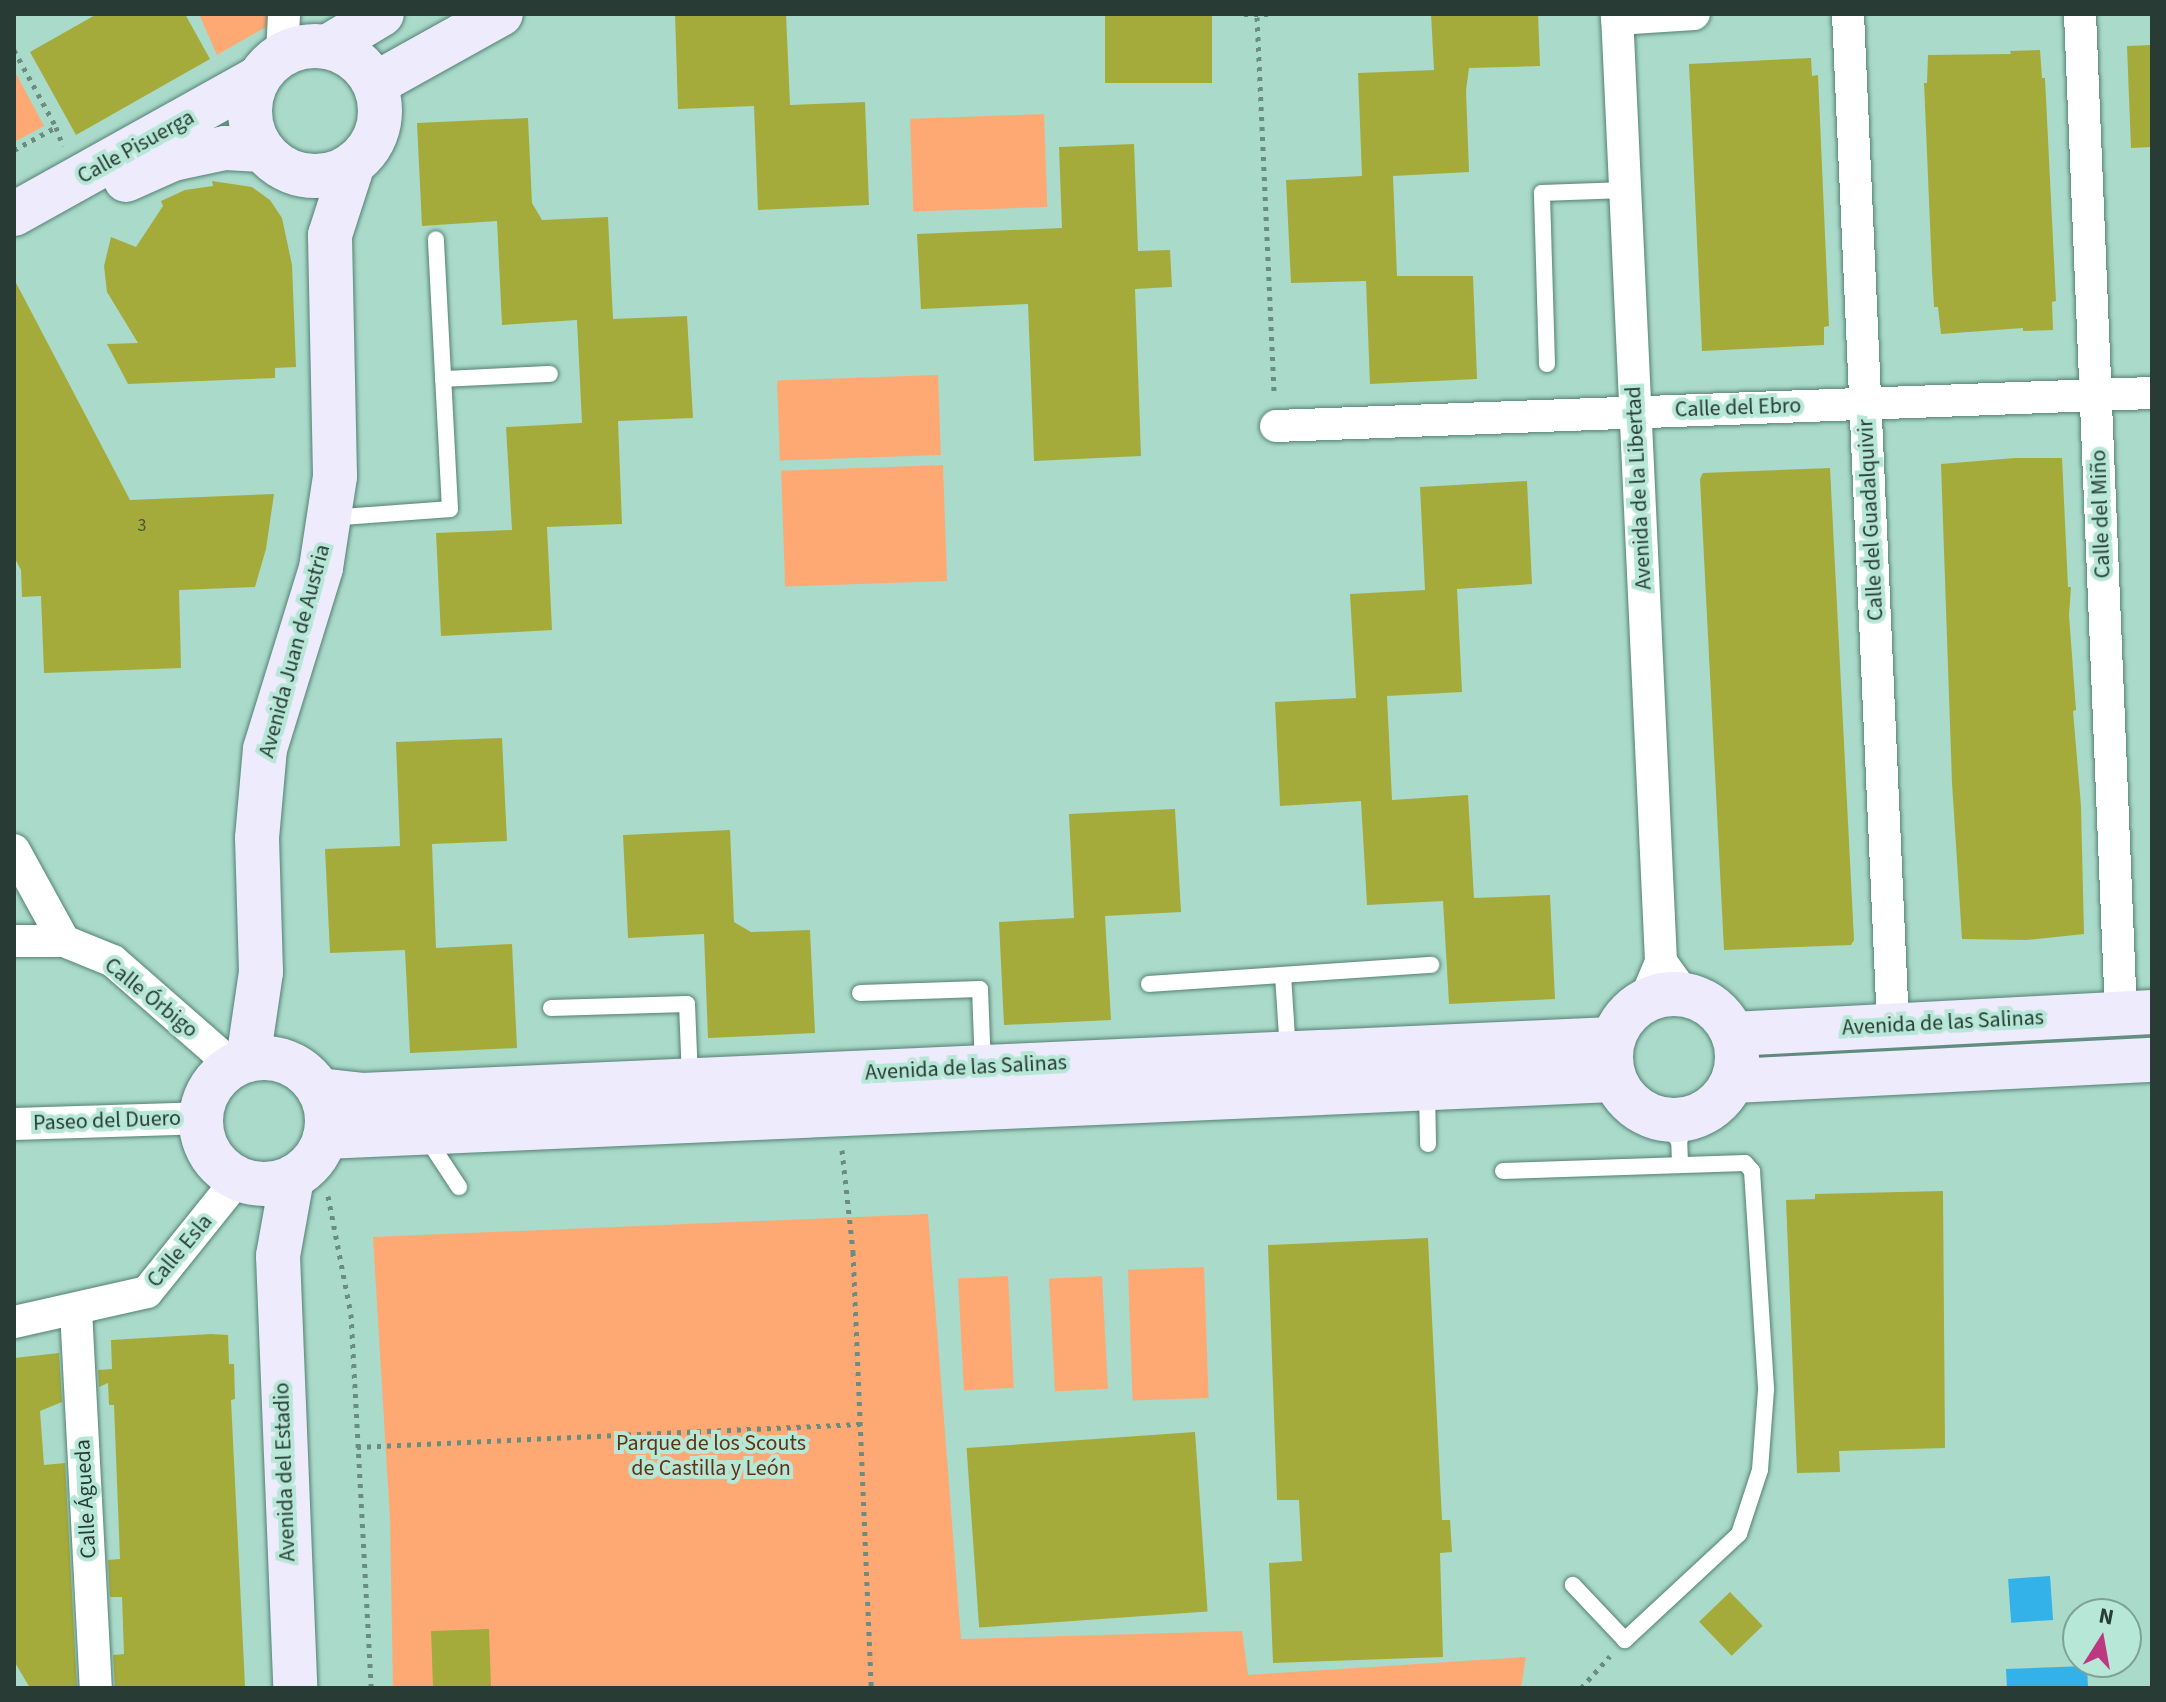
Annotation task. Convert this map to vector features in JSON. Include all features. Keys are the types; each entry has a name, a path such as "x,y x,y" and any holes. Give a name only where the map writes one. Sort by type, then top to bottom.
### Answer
{"street":[{"name":"Calle Pisuerga","path":"14,214 74,182 293,42 382,14"},
{"path":"375,84 501,14"},
{"path":"1617,16 1694,14"},
{"name":"Calle del Guadalquivir","path":"1848,14 1893,1025"},
{"name":"Calle del Miño","path":"2080,14 2096,395 2136,1013"},
{"name":"Avenida de la Libertad","path":"1617,16 1663,985"},
{"path":"275,161 311,176 333,174 353,164 370,146 380,121 380,102 375,84 355,59 293,42 250,97 249,117 275,161 330,235"},
{"name":"Calle Pisuerga","path":"14,238 84,199 173,159 225,148 275,161"},
{"name":"Avenida Juan de Austria","path":"256,1062 261,972 257,838 265,749 321,568 329,518 335,476 330,235 353,164"},
{"name":"Calle del Ebro","path":"1276,426 2152,393"},
{"path":"14,850 64,941"},
{"name":"Calle Órbigo","path":"14,941 64,941 113,961 256,1062"},
{"path":"1663,985 1716,1010 1733,1034 1737,1063 1734,1081 1714,1107 1677,1127 1632,1105 1613,1060 1629,1012 1663,985"},
{"name":"Avenida de las Salinas","path":"1733,1034 2136,1013"},
{"name":"Avenida de las Salinas","path":"319,1090 362,1095 1288,1053 1613,1060"},
{"name":"Avenida de las Salinas","path":"325,1137 1427,1088 1613,1060"},
{"name":"Avenida de las Salinas","path":"1734,1081 2152,1060"},
{"path":"256,1062 309,1077 319,1090 327,1121 325,1137 307,1167 278,1180 222,1169 210,1154 200,1118 210,1088 256,1062"},
{"name":"Paseo del Duero","path":"14,1124 200,1118"},
{"name":"Avenida del Estadio","path":"278,1180 278,1256 295,1688"},
{"name":"Calle Esla","path":"14,1322 147,1292 278,1180"},
{"name":"Calle Águeda","path":"76,1310 96,1688"}],"lane":[{"path":"1547,364 1542,193 1625,190"},
{"path":"329,518 450,509 436,239"},
{"path":"443,379 550,374"},
{"path":"1149,984 1431,965"},
{"path":"1283,975 1288,1053"},
{"path":"860,993 980,989 983,1067"},
{"path":"551,1008 687,1004 690,1080"},
{"path":"1427,1088 1428,1144"},
{"path":"1677,1127 1680,1164"},
{"path":"423,1132 459,1187"},
{"path":"1503,1171 1745,1163 1752,1171 1766,1390 1760,1470 1739,1534 1625,1640 1573,1585"}],"path":[{"path":"1244,14 1257,17 1268,14"},
{"path":"1257,17 1276,426"},
{"path":"14,50 56,127 74,182"},
{"path":"14,150 56,127"},
{"path":"836,1114 853,1252 871,1688"},
{"path":"278,1180 351,1314 371,1688"},
{"path":"357,1447 860,1424"},
{"path":"1581,1688 1625,1640"}],"green space":[{"path":"199,14 265,14 271,24 217,55"},
{"path":"14,70 44,126 14,142"},
{"path":"1044,114 1047,207 913,212 910,119"},
{"path":"938,375 941,455 780,461 777,381"},
{"path":"943,465 947,581 785,587 781,471"},
{"name":"Parque de los Scouts de Castilla y León","path":"928,1214 961,1639 1242,1631 1248,1675 1526,1657 1521,1688 393,1688 390,1519 373,1237"},
{"path":"1204,1267 1209,1398 1133,1401 1128,1270"},
{"path":"1008,1276 1014,1388 964,1390 958,1279"},
{"path":"1102,1276 1108,1389 1055,1392 1049,1279"}],"water":[{"path":"2050,1576 2053,1620 2011,1623 2008,1579"},
{"path":"2062,1667 2062,1678 2088,1678 2088,1688 2007,1688 2006,1669"}],"building":[{"path":"97,14 185,14 210,59 76,135 30,52"},
{"path":"675,14 786,14 790,105 865,102 869,205 758,210 754,106 678,109"},
{"path":"1105,14 1212,14 1212,83 1105,83"},
{"path":"1431,14 1538,14 1540,66 1469,68 1466,90 1469,172 1393,176 1397,276 1473,276 1477,379 1370,384 1366,281 1291,283 1286,180 1362,176 1358,73 1434,70"},
{"path":"2152,45 2152,147 2131,148 2127,46"},
{"path":"2040,50 2042,78 2045,78 2056,301 2052,302 2053,330 2023,331 2023,328 1941,334 1938,307 1934,307 1932,271 1924,83 1927,83 1928,55 2011,54 2010,51"},
{"path":"1811,58 1812,76 1818,75 1829,326 1824,327 1824,345 1702,351 1689,64"},
{"path":"528,118 532,203 542,220 608,217 613,319 687,316 693,418 618,421 622,524 547,527 552,630 441,636 436,533 512,530 506,427 582,423 577,320 502,325 497,221 422,226 417,123"},
{"path":"1134,144 1138,251 1170,250 1172,287 1135,289 1141,456 1034,461 1028,304 921,309 917,234 1062,228 1059,147"},
{"path":"212,181 252,187 270,200 282,218 292,265 296,367 275,368 275,378 128,384 107,344 138,343 107,292 104,266 111,237 136,247 163,206 161,201 185,190 213,186"},
{"path":"14,279 130,500 274,494 266,549 255,587 179,590 181,668 44,673 41,596 22,597 21,570 14,557"},
{"path":"2062,458 2068,587 2071,587 2069,615 2081,806 2084,934 2026,940 1962,939 1952,783 1941,464"},
{"path":"1830,468 1854,940 1851,945 1724,950 1700,479 1703,473"},
{"path":"1527,481 1532,584 1457,589 1462,692 1387,696 1392,800 1468,795 1474,898 1550,895 1555,999 1449,1004 1443,901 1367,905 1361,801 1280,806 1275,702 1356,698 1350,594 1425,590 1420,487"},
{"path":"502,738 507,841 432,844 436,948 512,944 517,1048 410,1053 405,950 330,953 325,849 400,846 396,742"},
{"path":"1175,809 1181,912 1105,916 1111,1020 1004,1025 999,922 1074,918 1069,814"},
{"path":"730,830 734,922 751,932 810,930 815,1033 708,1038 704,934 628,938 623,835"},
{"path":"1943,1191 1945,1448 1839,1451 1840,1472 1797,1473 1786,1200 1815,1199 1815,1194"},
{"path":"1428,1238 1442,1520 1450,1520 1452,1552 1440,1553 1443,1657 1273,1663 1269,1563 1302,1561 1299,1500 1277,1500 1268,1245"},
{"path":"228,1335 229,1364 234,1364 235,1399 231,1400 245,1686 115,1688 113,1655 124,1654 122,1597 110,1597 108,1560 120,1559 114,1405 109,1405 108,1383 99,1387 98,1370 112,1369 111,1340"},
{"path":"59,1353 62,1402 40,1411 44,1465 65,1463 77,1688 30,1688 14,1661 14,1358"},
{"path":"1195,1432 1208,1612 979,1628 967,1448"},
{"path":"1730,1592 1763,1626 1732,1656 1699,1622"},
{"path":"489,1629 491,1688 433,1688 431,1631"}]}
